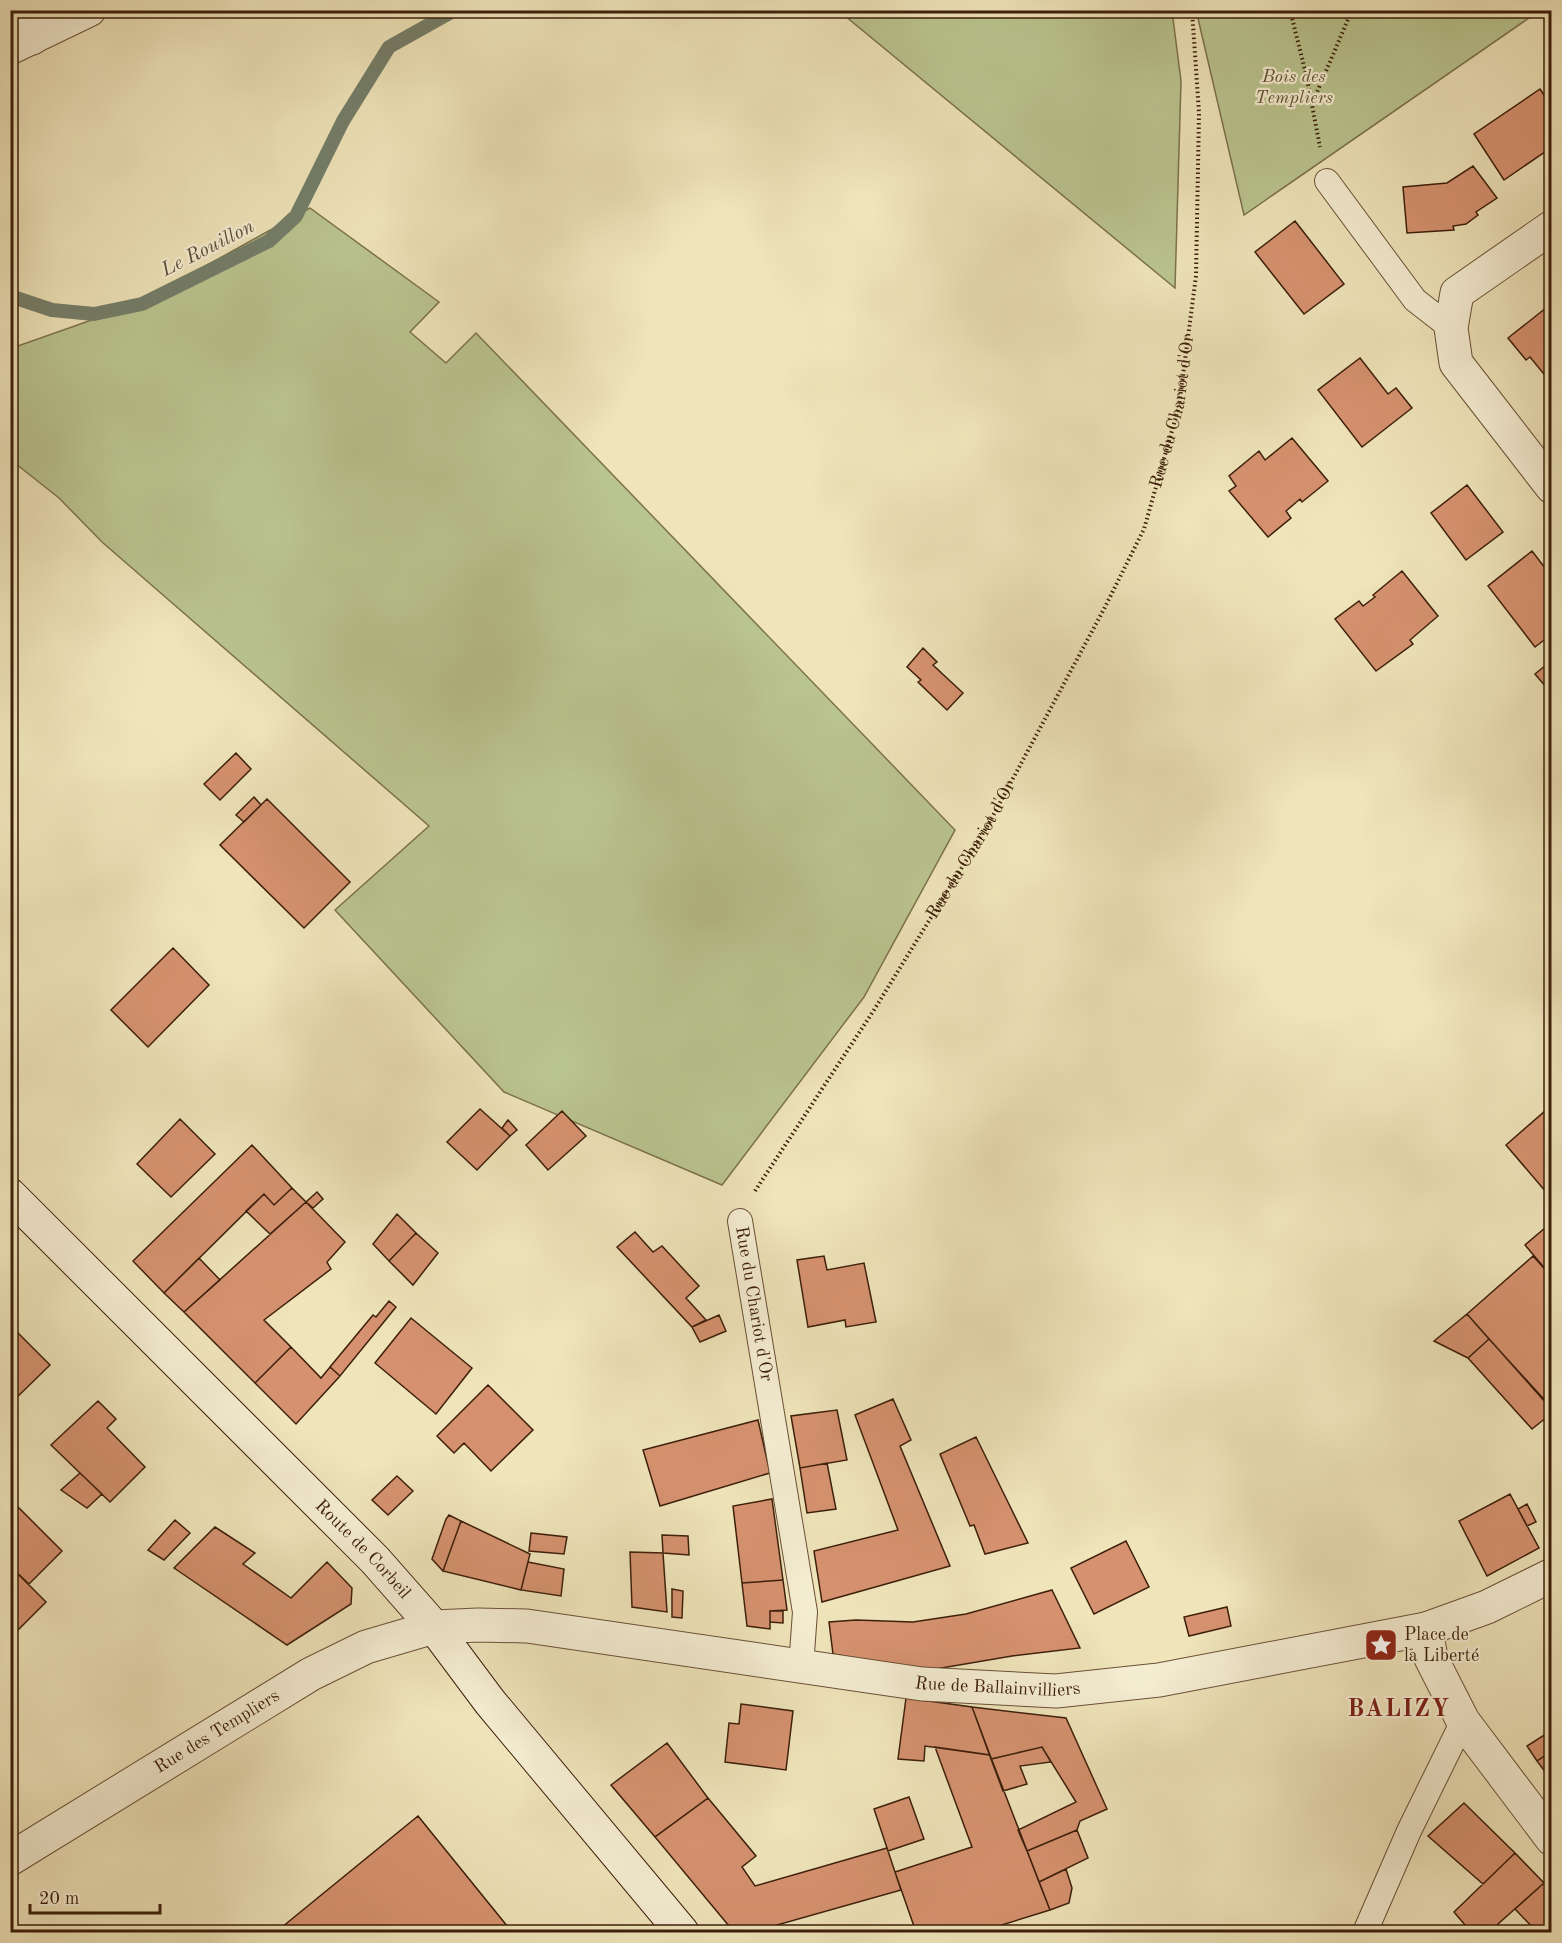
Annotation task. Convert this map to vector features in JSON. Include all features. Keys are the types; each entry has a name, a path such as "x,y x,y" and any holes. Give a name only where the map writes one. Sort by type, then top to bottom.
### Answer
{"street":[{"path":"20,32 89,10"},
{"path":"1551,227 1456,293 1451,328 1456,363 1551,488"},
{"name":"Route de Corbeil","path":"10,1195 375,1560 434,1627 490,1701 682,1932"},
{"name":"Rue de Ballainvilliers","path":"434,1627 527,1626 922,1684 1056,1691 1159,1680 1426,1629 1487,1607 1551,1575"},
{"name":"Rue des Templiers","path":"10,1859 311,1674 366,1647 434,1627"},
{"path":"1426,1629 1431,1658 1463,1721 1551,1839"}],"lane":[{"path":"1327,181 1415,300 1451,328"},
{"name":"Rue du Chariot d'Or","path":"740,1221 805,1612 801,1667"},
{"path":"1365,1932 1409,1831 1463,1721"}],"path":[{"name":"Rue du Chariot d'Or","path":"740,1221 750,1198 874,1010 988,825 1104,609 1144,529 1179,406 1196,276 1199,113 1192,10"},
{"path":"1290,10 1327,181"},
{"path":"1312,105 1352,10"}],"green space":[{"name":"Bois des Templiers","path":"1196,10 1539,10 1539,11 1244,215"},
{"path":"839,11 1172,11 1181,81 1175,288"},
{"path":"310,208 439,302 410,332 446,363 476,333 955,830 864,997 722,1185 504,1092 335,910 429,826 102,542 59,498 11,460 10,340 18,346 137,304"}],"building":[{"path":"1540,89 1552,107 1552,147 1504,180 1474,134"},
{"path":"1473,166 1497,198 1476,212 1478,215 1466,224 1453,226 1454,230 1407,233 1403,187 1447,183"},
{"path":"1295,221 1344,284 1304,314 1255,252"},
{"path":"1551,304 1552,384 1530,357 1526,360 1508,338"},
{"path":"1360,358 1388,394 1396,388 1412,408 1362,447 1318,390"},
{"path":"1292,438 1328,481 1302,502 1300,499 1286,511 1291,518 1268,537 1229,491 1236,486 1229,476 1259,451 1265,460"},
{"path":"1467,485 1503,532 1466,560 1431,513"},
{"path":"1532,551 1552,577 1552,634 1535,647 1488,586"},
{"path":"1402,571 1438,616 1410,640 1413,644 1376,671 1335,619 1359,601 1363,606"},
{"path":"923,648 937,662 933,665 963,693 947,710 918,682 921,680 907,667"},
{"path":"1552,660 1552,694 1535,674"},
{"path":"236,753 251,769 220,800 204,784"},
{"path":"254,797 261,805 244,822 236,815"},
{"path":"267,799 350,882 304,928 220,845"},
{"path":"173,948 209,985 148,1047 111,1010"},
{"path":"1552,1105 1552,1199 1506,1145"},
{"path":"480,1109 510,1136 477,1170 447,1142"},
{"path":"562,1111 586,1136 548,1170 526,1145"},
{"path":"180,1119 215,1154 171,1197 137,1164"},
{"path":"508,1120 517,1130 510,1136 502,1128"},
{"path":"252,1145 292,1188 274,1205 264,1194 164,1293 133,1261"},
{"path":"292,1188 306,1202 270,1234 246,1211 264,1194 274,1205"},
{"path":"317,1192 323,1199 313,1208 306,1202"},
{"path":"306,1202 345,1242 327,1262 331,1269 264,1320 291,1347 255,1383 184,1312"},
{"path":"397,1214 416,1233 389,1261 373,1244"},
{"path":"1552,1222 1552,1277 1525,1245"},
{"path":"635,1232 653,1252 662,1246 699,1286 686,1298 706,1320 692,1327 617,1247"},
{"path":"416,1233 438,1253 413,1285 389,1261"},
{"path":"824,1256 827,1270 864,1263 876,1322 846,1327 845,1320 808,1327 797,1260"},
{"path":"1533,1256 1552,1277 1552,1398 1546,1403 1467,1314"},
{"path":"199,1258 220,1280 184,1312 164,1293"},
{"path":"389,1301 396,1307 340,1376 330,1367 373,1315 376,1317"},
{"path":"1467,1314 1489,1339 1468,1358 1434,1341"},
{"path":"719,1315 726,1331 700,1342 692,1327"},
{"path":"411,1318 472,1368 436,1414 375,1363"},
{"path":"10,1325 50,1365 10,1404"},
{"path":"1489,1339 1552,1408 1552,1413 1532,1429 1468,1358"},
{"path":"291,1347 321,1378 330,1367 340,1376 296,1424 255,1383"},
{"path":"488,1385 533,1430 491,1471 464,1443 454,1453 437,1436"},
{"path":"893,1399 911,1440 900,1446 950,1566 822,1602 814,1551 898,1530 855,1415"},
{"path":"98,1401 116,1419 107,1428 145,1467 110,1502 51,1445"},
{"path":"837,1410 847,1460 800,1468 791,1416"},
{"path":"758,1420 770,1473 660,1506 643,1450"},
{"path":"976,1437 1028,1543 985,1554 974,1525 970,1526 940,1454"},
{"path":"827,1463 836,1509 807,1513 800,1468"},
{"path":"80,1473 102,1494 87,1508 61,1490"},
{"path":"397,1476 413,1491 388,1515 372,1500"},
{"path":"1510,1494 1539,1548 1487,1576 1459,1521"},
{"path":"10,1499 62,1551 29,1584 10,1566"},
{"path":"772,1499 783,1580 742,1583 733,1506"},
{"path":"1527,1504 1536,1522 1527,1526 1518,1509"},
{"path":"449,1515 461,1521 443,1571 432,1559"},
{"path":"175,1520 190,1533 164,1560 148,1550"},
{"path":"461,1521 530,1554 521,1590 443,1571"},
{"path":"215,1527 255,1553 243,1564 291,1598 327,1562 352,1588 351,1604 287,1645 174,1568"},
{"path":"531,1533 567,1537 564,1554 529,1551"},
{"path":"662,1535 688,1536 689,1555 663,1553"},
{"path":"1126,1541 1149,1587 1094,1614 1071,1568"},
{"path":"630,1552 663,1553 667,1612 632,1607"},
{"path":"528,1562 564,1569 561,1596 521,1590"},
{"path":"10,1566 46,1602 10,1638"},
{"path":"783,1580 787,1610 770,1611 770,1629 747,1626 742,1583"},
{"path":"672,1589 683,1591 682,1618 672,1617"},
{"path":"1052,1590 1080,1648 1012,1656 924,1671 833,1654 829,1622 856,1620 913,1622 966,1614"},
{"path":"1227,1607 1231,1626 1189,1636 1184,1617"},
{"path":"770,1611 783,1611 783,1623 770,1622"},
{"path":"906,1698 972,1707 990,1755 925,1746 924,1761 898,1759"},
{"path":"741,1704 793,1711 786,1770 725,1762 729,1723 739,1724"},
{"path":"972,1707 1066,1718 1107,1809 1080,1821 1077,1830 1027,1851 1018,1830 1076,1802 1042,1747 991,1759"},
{"path":"1552,1730 1552,1751 1537,1761 1527,1746"},
{"path":"667,1743 708,1798 655,1837 611,1785"},
{"path":"935,1747 990,1755 1050,1910 979,1932 916,1932 895,1872 972,1847"},
{"path":"1042,1747 1051,1762 1020,1766 1027,1784 1003,1791 991,1759"},
{"path":"1552,1751 1552,1781 1537,1761"},
{"path":"909,1797 924,1839 888,1851 874,1809"},
{"path":"708,1798 756,1856 742,1867 755,1886 887,1848 901,1890 752,1932 734,1932 655,1837"},
{"path":"1464,1803 1515,1853 1483,1884 1428,1836"},
{"path":"418,1816 512,1932 276,1932"},
{"path":"1077,1830 1088,1858 1039,1882 1027,1851"},
{"path":"1515,1853 1544,1883 1489,1932 1471,1932 1454,1912"},
{"path":"1066,1869 1072,1888 1069,1903 1050,1910 1039,1882"},
{"path":"1544,1883 1552,1891 1552,1932 1537,1932 1515,1909"}],"waterway":[{"name":"Le Rouillon","path":"10,296 52,310 94,314 142,304 269,241 296,216 343,121 389,47 455,10"}],"place":[{"name":"Place de la Liberté","path":"1381,1645"}],"district":[{"name":"BALIZY","path":"1399,1710"}]}
